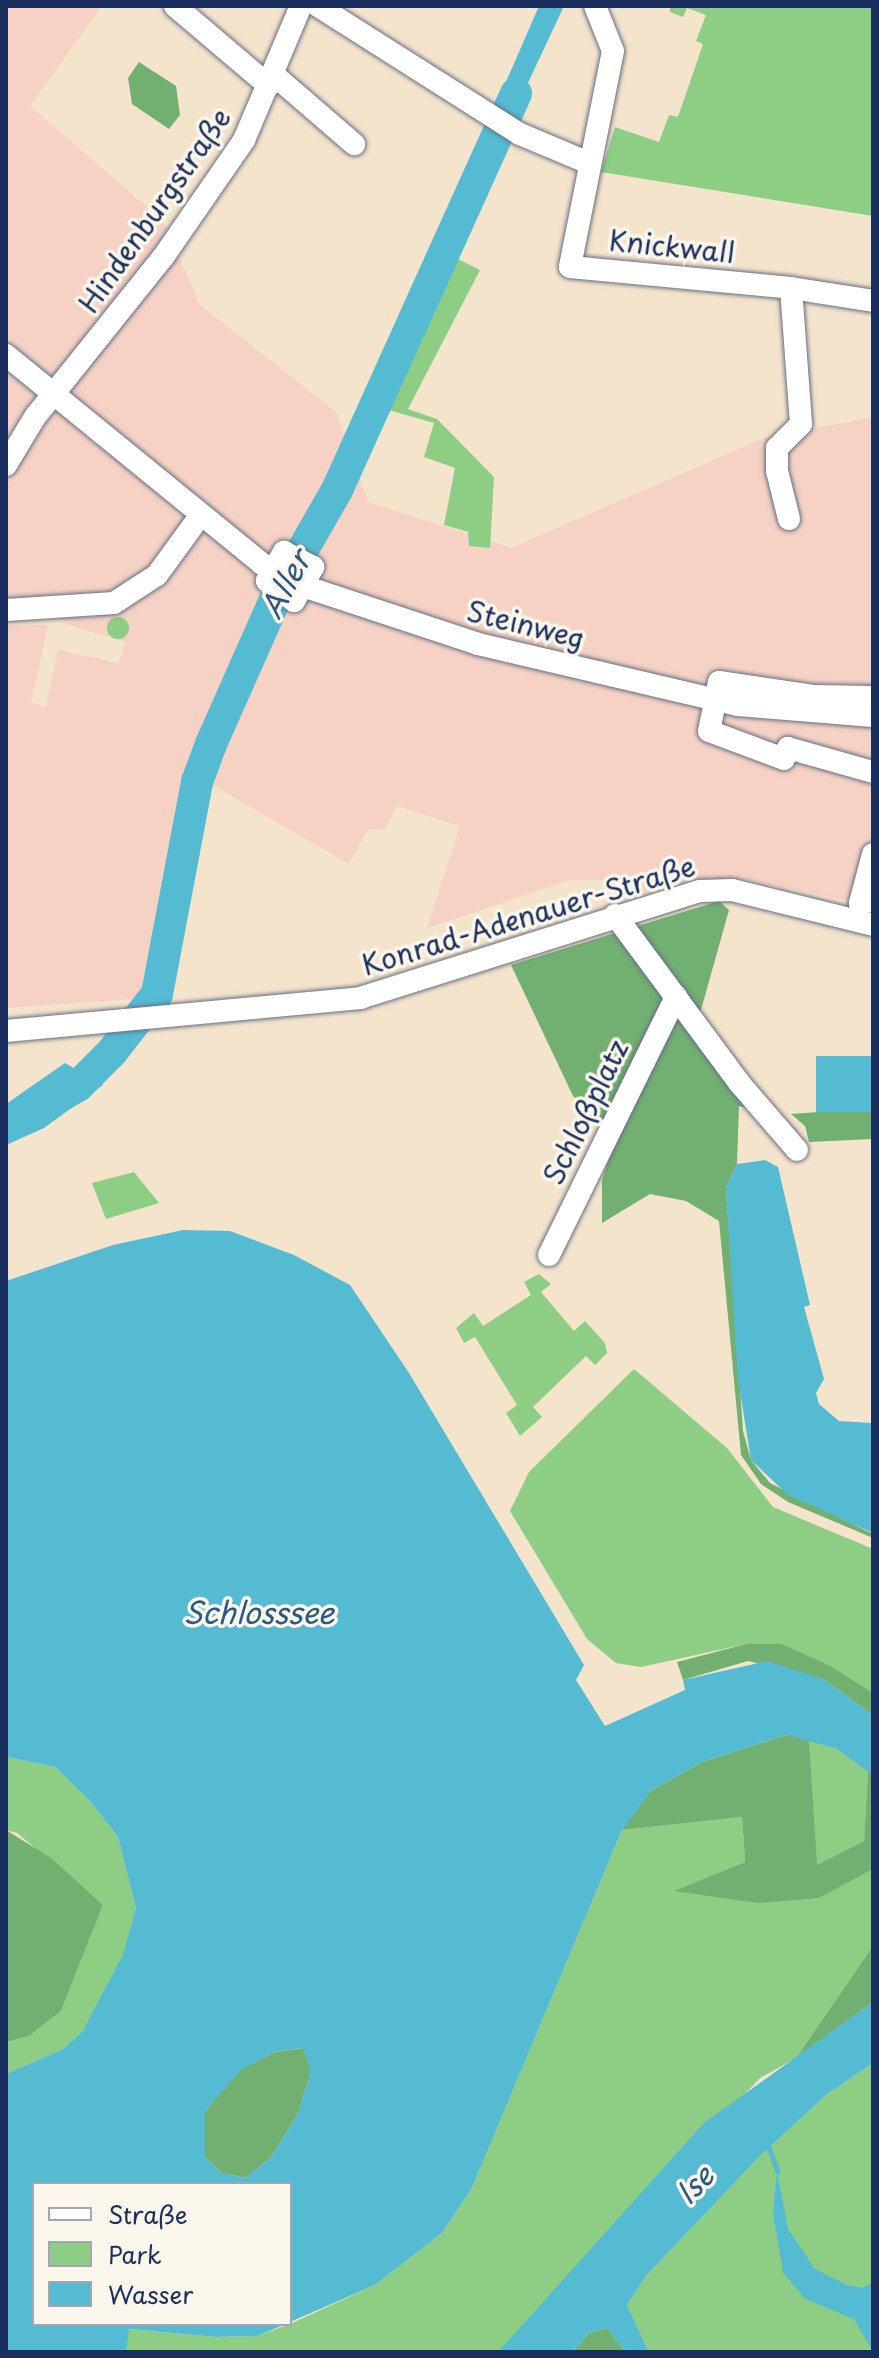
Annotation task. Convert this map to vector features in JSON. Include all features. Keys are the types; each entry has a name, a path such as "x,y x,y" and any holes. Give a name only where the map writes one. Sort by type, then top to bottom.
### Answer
{"street":[{"path":"175,6 354,144"},
{"name":"Hindenburgstraße","path":"6,465 56,393 183,230 244,140 301,6"},
{"path":"318,6 520,134 589,163"},
{"name":"Knickwall","path":"595,6 613,51 570,267 791,288 873,301"},
{"path":"789,519 777,471 777,448 801,424 791,288"},
{"name":"Steinweg","path":"6,355 44,389 56,393 200,516 272,571 268,585 294,601 303,586 492,648 727,703 808,705 873,716"},
{"path":"6,610 84,608 114,603 157,575 200,516"},
{"path":"808,705 873,697"},
{"path":"727,703 709,731 784,759 788,748 873,772"},
{"path":"873,854 860,903 873,905"},
{"name":"Konrad-Adenauer-Straße","path":"6,1031 360,998 615,915 700,891 732,890 873,905"},
{"path":"615,915 740,1084 797,1150"},
{"name":"Schloßplatz","path":"549,1255 676,997"}],"shaded area":[{"path":"6,6 102,6 30,106 163,221 200,305 336,412 368,502 511,548 764,438 873,417 873,901 860,903 744,879 676,882 636,894 602,880 570,880 427,928 460,826 397,806 385,829 367,830 349,864 204,780 238,704 222,697 189,774 148,998 6,1008 6,625 48,625 31,703 46,707 58,650 118,663 126,642 65,624 55,601 6,600"}],"green space":[{"path":"670,6 873,6 873,216 601,172 615,127 659,142 669,115 678,117 703,44 696,41 706,15 687,8 683,17 670,12"},
{"path":"139,62 176,86 180,115 169,129 132,104 128,78"},
{"path":"458,259 480,270 408,409 437,419 494,477 490,548 469,546 468,532 444,525 455,468 424,457 434,423 385,409"},
{"path":"114,617 122,617 129,628 122,639 114,639 107,632 107,624"},
{"path":"719,901 729,910 694,1035 752,1109 739,1106 737,1164 726,1188 743,1431 751,1460 770,1483 873,1534 873,1538 788,1502 761,1484 741,1455 719,1221 686,1201 650,1194 602,1223 602,1180 618,1132 573,1096 511,965"},
{"path":"873,1108 873,1139 809,1142 805,1126 791,1114"},
{"path":"134,1172 159,1203 106,1219 92,1183"},
{"path":"539,1274 551,1284 541,1292 574,1331 585,1321 605,1343 607,1353 595,1365 586,1356 533,1407 542,1417 520,1436 506,1413 517,1405 475,1337 464,1343 456,1328 474,1313 483,1326 531,1295 524,1282"},
{"path":"634,1369 727,1448 773,1507 873,1549 873,1693 782,1644 746,1644 641,1667 616,1663 587,1639 510,1511 529,1472"},
{"path":"746,1644 782,1644 830,1666 873,1693 873,1715 823,1679 748,1661 683,1680 677,1662"},
{"path":"786,1735 809,1738 817,1865 864,1841 868,1771 873,1775 873,1869 819,1898 758,1903 674,1891 745,1862 742,1817 622,1830 635,1809 652,1790 702,1762"},
{"path":"809,1738 835,1748 868,1771 864,1841 816,1866"},
{"path":"6,1757 55,1767 89,1800 118,1837 136,1908 124,1955 82,2032 63,2049 6,2074 6,2042 29,2036 61,2011 103,1905 17,1833 6,1830"},
{"path":"742,1817 745,1862 676,1891 818,1898 873,1869 873,1946 796,2058 760,2078 498,2352 126,2352 128,2329 216,2337 257,2336 292,2326 292,2323 375,2285 442,2233 472,2188 622,1830"},
{"path":"6,1830 51,1858 103,1905 61,2011 29,2036 6,2042"},
{"path":"873,1946 873,2002 796,2058"},
{"path":"304,2048 311,2073 298,2114 271,2157 246,2178 221,2173 205,2157 205,2111 241,2069 275,2052"},
{"path":"873,2063 873,2352 649,2352 627,2305 646,2276 759,2157 826,2095"},
{"path":"607,2328 626,2352 573,2352 589,2333"}],"water":[{"path":"539,6 564,6 511,119 495,107"},
{"path":"816,1056 873,1056 873,1112 816,1112"},
{"path":"65,1063 103,1085 44,1128 6,1145 6,1104"},
{"path":"765,1160 778,1167 810,1305 804,1307 824,1379 816,1393 819,1404 839,1421 873,1423 873,1533 788,1495 751,1460 738,1379 726,1188 737,1164"},
{"name":"Schlosssee","path":"183,1230 230,1231 294,1255 350,1285 409,1373 584,1665 576,1680 605,1726 685,1690 683,1680 767,1661 823,1679 873,1715 873,1775 835,1748 786,1735 702,1762 652,1790 622,1830 472,2188 442,2233 375,2285 292,2321 292,2182 32,2182 32,2326 281,2326 257,2336 216,2337 129,2329 126,2352 6,2352 6,2074 63,2049 82,2032 123,1955 136,1908 118,1837 89,1800 55,1767 6,1757 6,1281 113,1245","holes":["303,2048 311,2073 298,2114 271,2157 246,2178 221,2173 205,2157 205,2111 242,2069 275,2052"]},
{"name":"Ise","path":"873,2002 873,2063 826,2095 759,2157 646,2276 627,2305 649,2352 626,2352 607,2328 589,2333 573,2352 498,2352 704,2123"},
{"path":"777,2171 788,2229 815,2269 847,2285 862,2288 873,2283 873,2352 854,2319 805,2299 783,2272 773,2214"}],"waterway":[{"name":"Aller","path":"6,1127 78,1086 112,1052 157,994 197,782 211,744 278,593 337,490 516,93"},
{"path":"767,2143 777,2171"}]}
